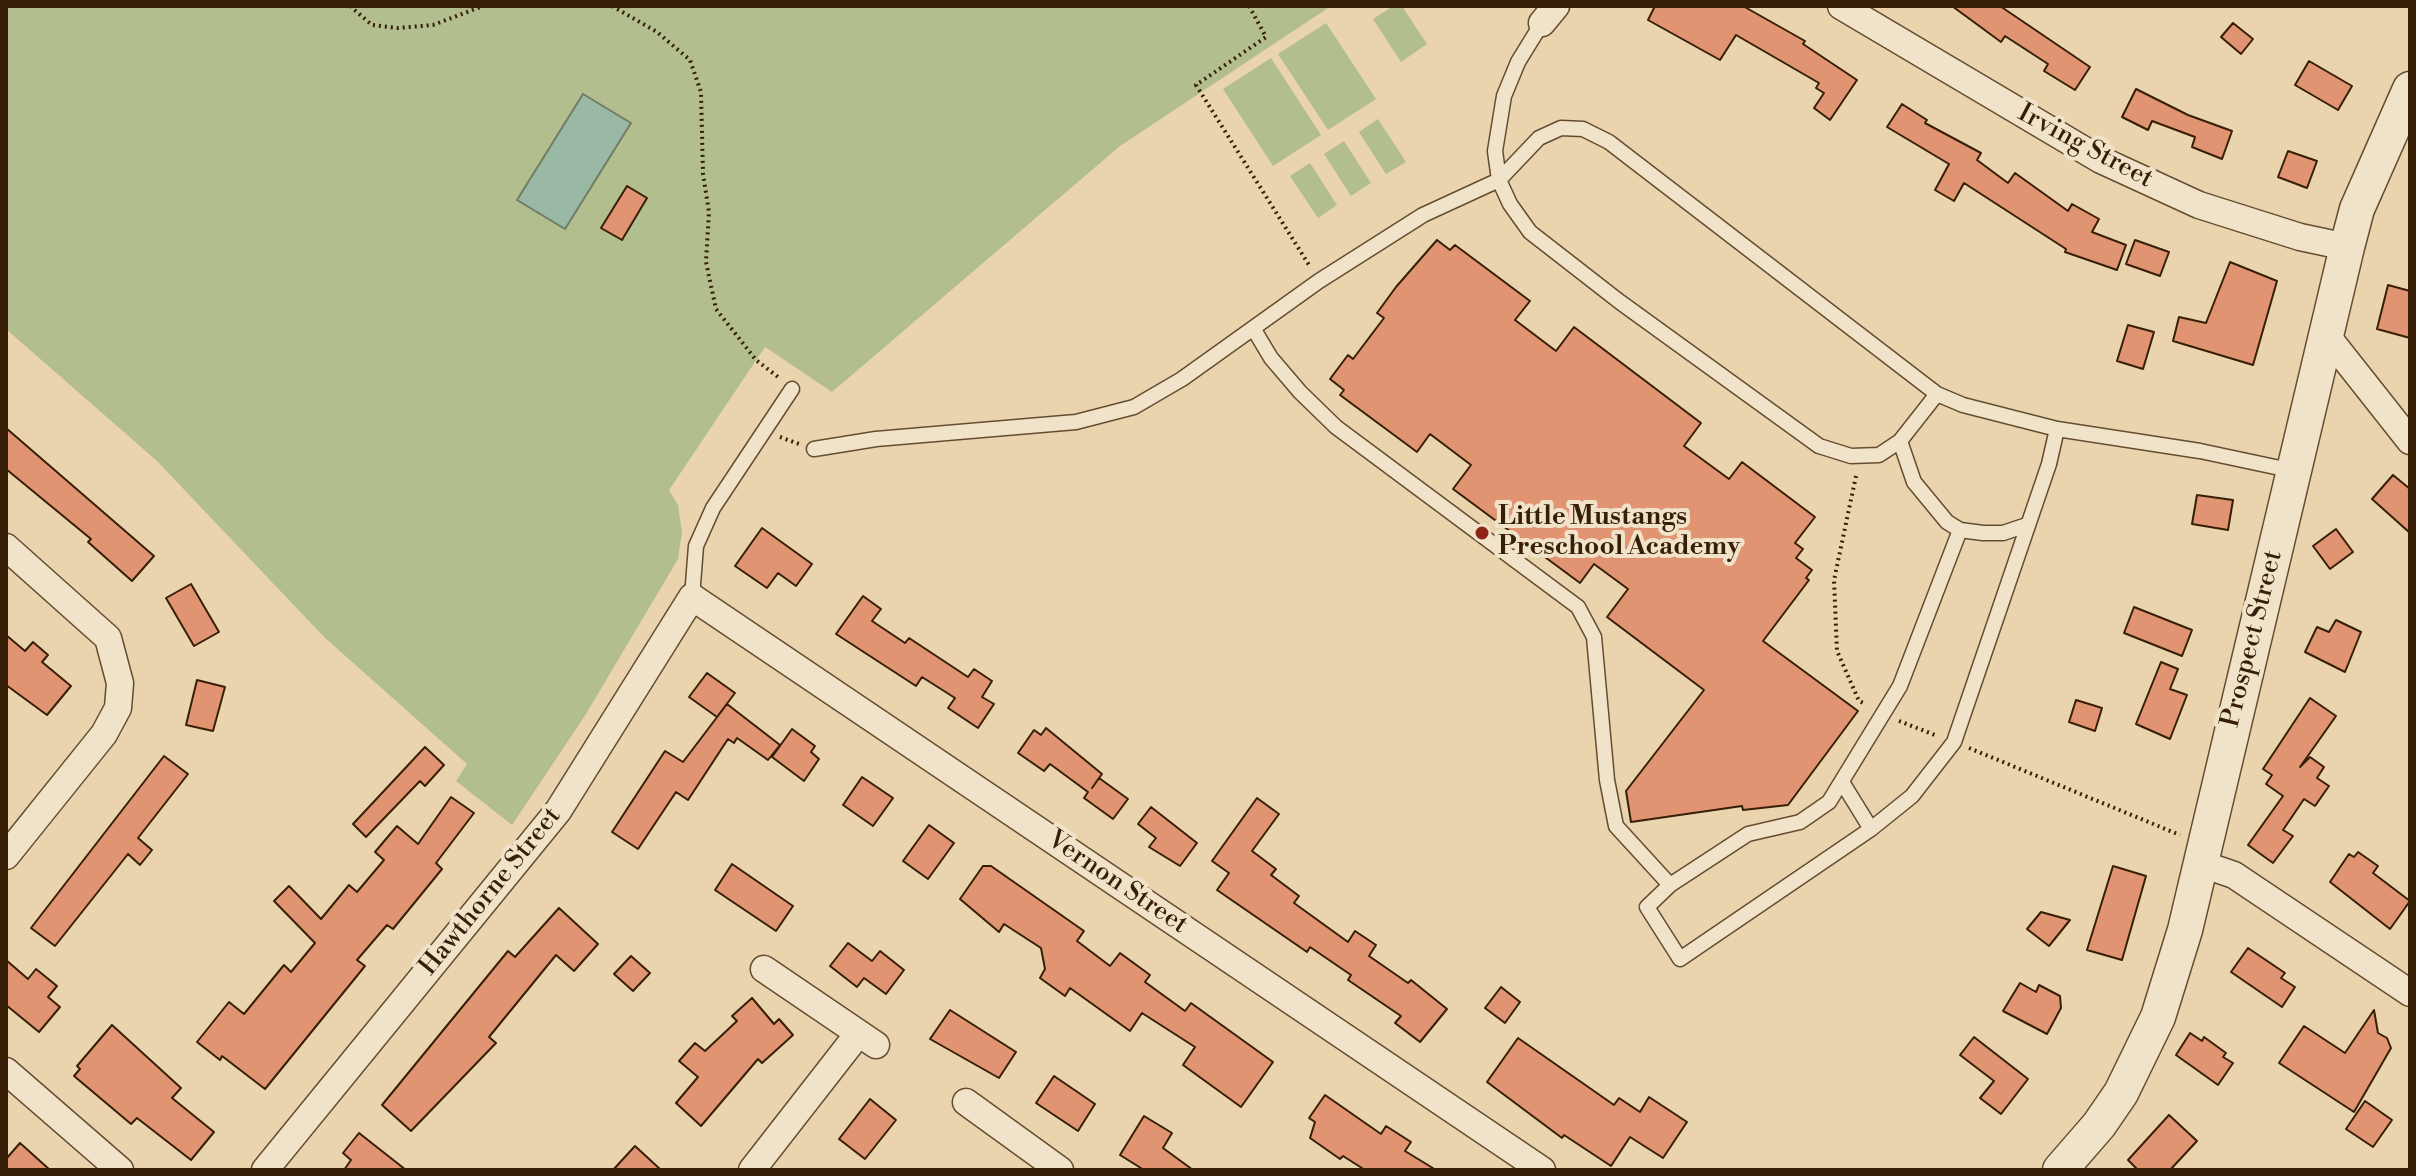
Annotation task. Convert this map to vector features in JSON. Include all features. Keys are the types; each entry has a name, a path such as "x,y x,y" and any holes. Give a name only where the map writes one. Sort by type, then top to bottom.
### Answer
{"street":[{"name":"Irving Street","path":"1841,6 2101,160 2199,205 2300,237 2347,247"},
{"name":"Prospect Street","path":"2071,1167 2121,1093 2158,1017 2185,930 2357,209 2410,89"},
{"path":"2327,336 2410,441"},
{"path":"6,547 108,638 120,683 118,708 104,734 6,856"},
{"name":"Hawthorne Street","path":"265,1170 558,811 692,597"},
{"name":"Vernon Street","path":"692,597 1542,1170"},
{"path":"2199,863 2234,875 2410,993"},
{"path":"752,1170 867,1040 764,969"},
{"path":"6,1071 120,1170"},
{"path":"966,1102 1060,1170"}],"lane":[{"path":"1549,14 1518,62 1504,96 1495,151 1499,180 1510,204 1530,232 1819,446 1851,456 1879,455 1900,441 1937,394"},
{"path":"814,449 876,439 1076,422 1134,407 1182,379 1319,281 1423,215 1499,180 1539,138 1561,128 1583,129 1609,142 1937,394 1963,405 2057,429 2200,451 2294,471"},
{"path":"1253,328 1271,358 1336,427 1578,607 1594,637 1607,780 1616,826 1670,885"},
{"path":"692,597 696,546 713,508 792,389"},
{"path":"1960,530 1900,686 1829,802 1800,822 1748,834 1670,885 1647,907 1680,959 1871,829 1912,796 1954,742 2049,464 2057,429"},
{"path":"1900,441 1914,482 1947,522 1960,530 2003,533 2027,525"},
{"path":"1842,782 1871,829"}],"path":[{"path":"350,6 372,25 398,28 433,25 483,6"},
{"path":"612,6 657,32 690,60 701,92 703,174 709,212 706,262 716,309 756,360 792,389"},
{"path":"1249,6 1266,37 1196,85 1319,281"},
{"path":"763,431 814,449"}],"shaded area":[{"path":"6,6 1331,6 1120,146 832,392 765,347 669,490 678,505 682,532 678,559 586,714 512,825 456,781 467,764 324,637 157,461 6,329"},
{"path":"1393,6 1402,6 1427,44 1401,62 1373,19"},
{"path":"1326,23 1376,99 1328,130 1278,54"},
{"path":"1271,58 1321,135 1273,166 1223,89"},
{"path":"583,94 631,123 565,229 517,200"},
{"path":"1378,119 1406,162 1386,174 1359,132"},
{"path":"1344,141 1371,183 1351,196 1324,154"},
{"path":"1310,163 1337,205 1318,218 1290,176"}],"building":[{"path":"1655,6 1743,6 1805,41 1803,44 1857,80 1830,120 1814,108 1824,93 1816,88 1819,83 1736,35 1720,60 1648,20"},
{"path":"1952,6 2000,6 2090,67 2075,90 2044,71 2048,64 2005,36 2001,42"},
{"path":"2233,23 2253,39 2241,54 2221,37"},
{"path":"2309,61 2352,86 2338,110 2295,85"},
{"path":"2136,89 2188,115 2232,131 2222,159 2192,147 2195,137 2152,121 2148,130 2122,117"},
{"path":"1902,104 1927,120 1925,123 1981,153 1977,160 2008,183 2015,173 2068,211 2072,204 2099,219 2092,232 2126,245 2117,270 2065,252 2066,249 1964,183 1954,201 1935,190 1949,164 1887,127"},
{"path":"2288,151 2317,161 2307,188 2278,177"},
{"path":"627,186 647,198 622,240 601,228"},
{"path":"1437,240 1450,250 1455,245 1530,301 1515,320 1556,351 1574,327 1701,423 1684,446 1729,479 1742,462 1815,517 1795,543 1803,549 1796,558 1812,570 1806,578 1809,580 1763,641 1858,711 1788,805 1743,810 1742,806 1631,822 1626,791 1704,690 1607,617 1628,589 1594,564 1580,583 1453,489 1471,465 1430,434 1417,452 1340,395 1344,390 1330,379 1348,355 1353,359 1384,318 1377,313"},
{"path":"2135,240 2169,252 2160,276 2126,264"},
{"path":"2230,262 2277,281 2253,365 2173,341 2179,317 2206,323"},
{"path":"2388,285 2410,291 2410,338 2377,329"},
{"path":"2128,325 2154,332 2143,369 2117,361"},
{"path":"6,428 154,556 132,581 88,542 91,539 6,469"},
{"path":"2393,475 2410,489 2410,533 2372,499"},
{"path":"2197,495 2233,500 2228,530 2192,524"},
{"path":"762,528 812,564 796,586 778,573 767,588 735,566"},
{"path":"2336,529 2353,552 2330,569 2313,546"},
{"path":"191,584 219,632 194,646 166,598"},
{"path":"863,596 881,609 872,621 905,643 909,638 968,677 974,669 992,681 982,697 994,704 978,728 948,708 955,698 922,677 916,686 836,634"},
{"path":"2134,607 2192,630 2182,656 2124,633"},
{"path":"2336,620 2361,632 2345,672 2305,652 2317,627 2329,632"},
{"path":"6,635 25,651 33,642 48,655 42,662 71,686 47,715 6,685"},
{"path":"2161,662 2178,669 2170,689 2187,695 2170,739 2136,724"},
{"path":"707,673 735,693 717,717 689,697"},
{"path":"197,680 225,687 213,731 186,725"},
{"path":"2310,698 2336,716 2300,767 2310,757 2324,767 2317,778 2329,786 2315,806 2304,799 2283,830 2293,836 2273,863 2248,845 2283,796 2266,784 2272,775 2263,769"},
{"path":"2076,700 2102,708 2095,731 2069,722"},
{"path":"727,704 780,745 768,760 737,738 734,743 728,739 688,800 676,792 638,849 612,832 665,751 683,762"},
{"path":"1046,728 1102,774 1099,778 1128,799 1113,819 1084,798 1088,792 1050,764 1044,771 1018,753 1034,730 1041,735"},
{"path":"792,729 815,746 811,752 819,759 804,781 772,757"},
{"path":"425,747 444,765 425,786 420,781 366,837 353,824"},
{"path":"164,756 188,774 138,838 152,850 140,865 128,854 55,946 31,928"},
{"path":"862,777 893,798 873,826 843,805"},
{"path":"451,797 474,813 436,863 442,869 393,929 387,925 357,960 365,966 265,1089 222,1056 220,1060 197,1042 229,1002 244,1014 284,965 291,972 315,943 274,901 289,886 321,919 349,885 357,892 384,860 375,852 397,826 418,844"},
{"path":"1257,798 1279,814 1252,851 1276,869 1271,875 1299,896 1294,903 1348,942 1355,931 1376,945 1369,956 1408,983 1411,980 1447,1009 1420,1042 1395,1023 1401,1016 1348,980 1351,975 1310,947 1307,952 1217,890 1229,873 1212,861"},
{"path":"1151,807 1197,843 1180,866 1149,847 1156,838 1138,824"},
{"path":"929,825 954,843 928,879 903,861"},
{"path":"2358,852 2378,866 2373,873 2410,901 2390,929 2330,882 2349,854 2354,857"},
{"path":"732,864 793,906 776,931 715,890"},
{"path":"983,866 991,866 1084,931 1077,941 1110,966 1120,953 1150,975 1145,982 1185,1011 1191,1003 1273,1062 1241,1107 1183,1065 1195,1047 1142,1013 1130,1031 1070,988 1065,996 1040,978 1045,969 1041,948 1004,924 999,932 960,899"},
{"path":"2113,866 2146,876 2122,960 2087,950"},
{"path":"559,908 598,944 574,971 556,955 489,1037 496,1043 411,1131 382,1105 508,951 515,957"},
{"path":"2041,912 2070,920 2049,946 2027,929"},
{"path":"848,943 872,961 880,951 904,970 886,994 864,978 857,987 830,966"},
{"path":"2248,948 2285,973 2281,978 2295,987 2282,1007 2231,972"},
{"path":"631,956 650,973 633,991 614,974"},
{"path":"6,960 28,979 36,969 57,986 48,997 60,1007 39,1032 6,1005"},
{"path":"2020,983 2036,992 2039,985 2060,996 2061,1008 2047,1034 2003,1011"},
{"path":"1501,987 1520,1002 1505,1023 1485,1008"},
{"path":"752,998 774,1024 779,1019 793,1035 762,1063 758,1059 701,1126 676,1103 698,1077 679,1061 695,1043 705,1051 737,1021 732,1016"},
{"path":"950,1010 1016,1052 999,1078 930,1039"},
{"path":"2374,1010 2378,1033 2387,1038 2391,1048 2354,1112 2279,1063 2304,1026 2345,1053"},
{"path":"112,1025 181,1088 172,1098 214,1132 191,1160 137,1118 131,1124 74,1076 80,1069 77,1066"},
{"path":"2190,1033 2202,1041 2204,1037 2226,1053 2223,1057 2233,1063 2218,1085 2176,1055"},
{"path":"1974,1037 2028,1079 2001,1114 1980,1098 1994,1081 1960,1055"},
{"path":"1518,1038 1614,1105 1619,1098 1640,1112 1649,1097 1687,1122 1663,1158 1630,1137 1611,1166 1564,1135 1562,1138 1487,1082"},
{"path":"1054,1076 1095,1104 1078,1131 1036,1103"},
{"path":"1325,1095 1381,1134 1386,1126 1411,1142 1405,1151 1436,1170 1365,1170 1343,1156 1340,1159 1310,1138 1315,1122 1309,1118"},
{"path":"870,1099 896,1120 865,1159 839,1139"},
{"path":"2365,1101 2392,1120 2373,1147 2346,1129"},
{"path":"2169,1115 2197,1141 2170,1170 2138,1170 2128,1160"},
{"path":"1144,1116 1172,1133 1163,1148 1193,1170 1144,1170 1120,1155"},
{"path":"359,1133 406,1170 344,1170 351,1160 343,1153"},
{"path":"20,1143 50,1170 6,1170 6,1159"},
{"path":"635,1146 661,1170 613,1170"}],"place":[{"name":"Little Mustangs Preschool Academy","path":"1482,533"}]}
